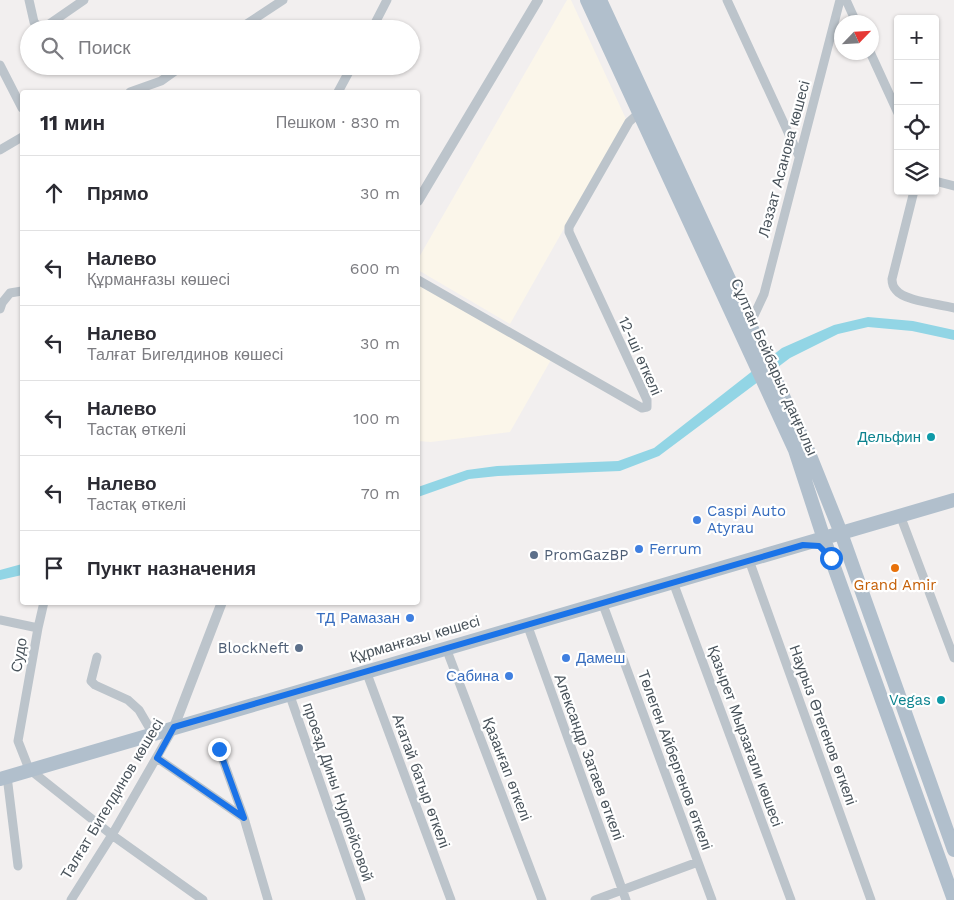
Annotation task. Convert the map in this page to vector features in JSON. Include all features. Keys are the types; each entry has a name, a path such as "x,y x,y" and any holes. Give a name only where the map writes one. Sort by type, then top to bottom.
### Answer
{"main road":[{"name":"Сұлтан Бейбарыс даңғылы","path":"587,0 795,450 824,539 954,900"},
{"name":"Сұлтан Бейбарыс даңғылы","path":"600,0 808,448 841,534 954,850"},
{"path":"841,534 954,500"},
{"path":"832,512 843,524 859,528"},
{"path":"803,545 813,533 816,514"},
{"path":"846,548 849,536 859,528"},
{"name":"Құрманғазы көшесі","path":"4,778 29,769 841,534"},
{"path":"803,545 819,546 831,558"}],"street":[{"path":"29,0 34,20"},
{"path":"55,20 84,0"},
{"path":"253,20 283,0"},
{"path":"377,20 387,0"},
{"path":"420,198 538,0"},
{"path":"727,0 799,156"},
{"name":"Ләззат Асанова көшесі","path":"750,324 764,294 840,0"},
{"path":"846,0 853,15"},
{"path":"874,60 894,105"},
{"path":"0,65 20,104"},
{"path":"135,90 168,75"},
{"path":"339,90 347,75"},
{"name":"12-ші өткелі","path":"420,281 642,408 648,407 647,400 569,232 569,227 629,122 640,112"},
{"path":"0,150 20,138"},
{"path":"939,182 954,186"},
{"path":"913,195 892,279 893,286 897,292 907,297 954,308"},
{"path":"0,309 10,293 20,290"},
{"path":"900,515 954,658"},
{"name":"Наурыз Өтегенов өткелі","path":"748,560 871,900"},
{"name":"Қазырет Мырзағали көшесі","path":"673,582 791,900"},
{"name":"Төлеген Айбергенов өткелі","path":"602,602 712,900"},
{"name":"Судо","path":"29,769 18,741 43,605"},
{"name":"Талғат Бигелдинов көшесі","path":"71,900 112,835 174,727 221,605"},
{"path":"0,620 38,628"},
{"name":"Александр Затаев өткелі","path":"527,624 626,900"},
{"name":"Қазанғап өткелі","path":"446,648 542,900"},
{"path":"97,657 91,681 95,685 128,700 139,710 152,734"},
{"name":"Ағатай батыр өткелі","path":"366,671 451,900"},
{"name":"проезд Дины Нурпейсовой","path":"290,693 361,900"},
{"path":"219,749 244,818 268,900"},
{"path":"157,758 244,818"},
{"path":"29,769 112,835 203,900"},
{"path":"4,778 18,866"},
{"path":"595,900 698,862"}],"shaded area":[{"path":"567,0 571,0 626,119 510,324 420,271 420,256"},
{"path":"420,286 552,358 510,432 431,442 420,441"}],"water":[{"path":"868,317 913,321 954,330 954,340 912,331 868,327 838,334 790,358 659,456 620,471 469,479 420,496 420,486 467,470 497,466 618,461 654,448 782,348 834,325"},
{"path":"20,565 20,575 0,580 0,570"}],"place":[{"name":"Дельфин","path":"931,437"},
{"name":"Caspi Auto Atyrau","path":"697,520"},
{"name":"Ferrum","path":"639,549"},
{"name":"PromGazBP","path":"534,555"},
{"name":"Grand Amir","path":"895,568"},
{"name":"ТД Рамазан","path":"410,618"},
{"name":"BlockNeft","path":"299,648"},
{"name":"Дамеш","path":"566,658"},
{"name":"Сабина","path":"509,676"},
{"name":"Vegas","path":"941,700"}],"route":[{"path":"219,749 244,818 157,758 174,727 803,545 819,546 831,558"}]}
